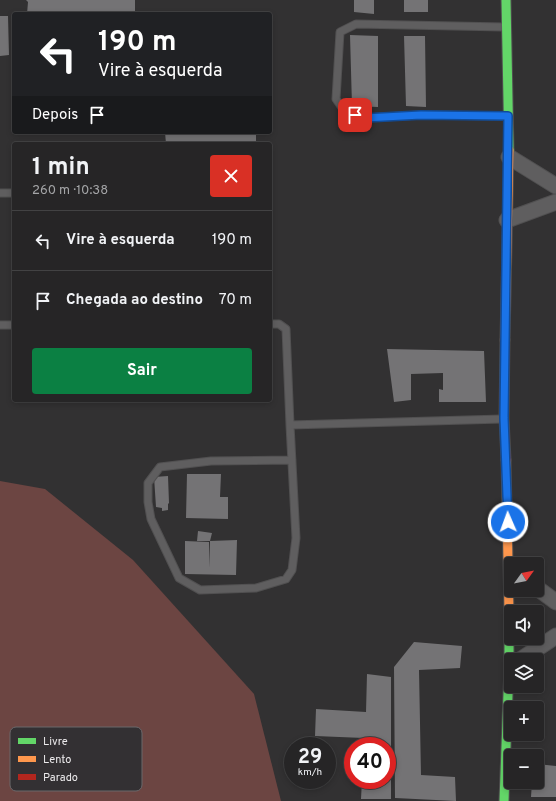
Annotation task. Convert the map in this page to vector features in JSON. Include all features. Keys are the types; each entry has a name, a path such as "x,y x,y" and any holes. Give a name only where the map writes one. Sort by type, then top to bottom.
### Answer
{"street":[{"path":"506,0 509,157 504,418 513,653"},
{"path":"509,157 556,186"},
{"path":"507,220 556,202"},
{"path":"509,551 513,557"},
{"path":"544,593 556,602"},
{"path":"530,653 556,636"},
{"path":"504,801 511,693"}],"lane":[{"path":"506,27 356,24 340,32 336,99 345,112 365,118 421,115 508,116"},
{"path":"0,193 12,193"},
{"path":"272,324 279,324 286,329 296,538 292,570 286,579 256,588 200,590 179,578 151,519 148,502 148,483 160,467 211,461 292,460"},
{"path":"0,325 12,325"},
{"path":"290,425 504,418"}],"shaded area":[{"path":"0,481 45,489 133,560 254,694 281,801 0,801"}],"building":[{"path":"26,0 135,0 135,12 27,12 28,2"},
{"path":"354,0 374,0 374,14 354,12"},
{"path":"404,0 428,0 428,12 404,12"},
{"path":"0,16 8,16 9,55 0,56"},
{"path":"350,35 378,36 378,107 352,106"},
{"path":"404,36 425,36 426,107 406,106"},
{"path":"165,134 256,134 256,142 166,142"},
{"path":"387,349 484,351 486,402 439,402 439,389 443,390 443,373 411,374 411,400 394,402"},
{"path":"187,474 221,474 220,497 228,497 228,519 186,518"},
{"path":"168,476 168,510 162,511 162,508 156,507 154,477"},
{"path":"198,531 212,533 210,541 197,541"},
{"path":"237,540 236,575 185,574 185,541 209,542 210,568 210,541"},
{"path":"414,642 462,646 460,668 419,670 421,775 455,777 456,801 395,798 396,737 395,737 394,667"},
{"path":"367,674 391,677 391,737 315,736 316,709 366,712"},
{"path":"544,765 556,766 556,797 531,797 532,789 544,789"},
{"path":"362,789 391,789 391,799 361,799"}],"traffic: fast":[{"path":"506,0 509,150"},
{"path":"504,801 509,645"}],"traffic: slow":[{"path":"505,340 509,150"},
{"path":"506,460 509,605"}],"traffic: jam":[{"path":"505,340 504,418 506,460"}],"route":[{"path":"355,115 365,118 421,115 508,116 509,157 504,418 508,522"}]}
